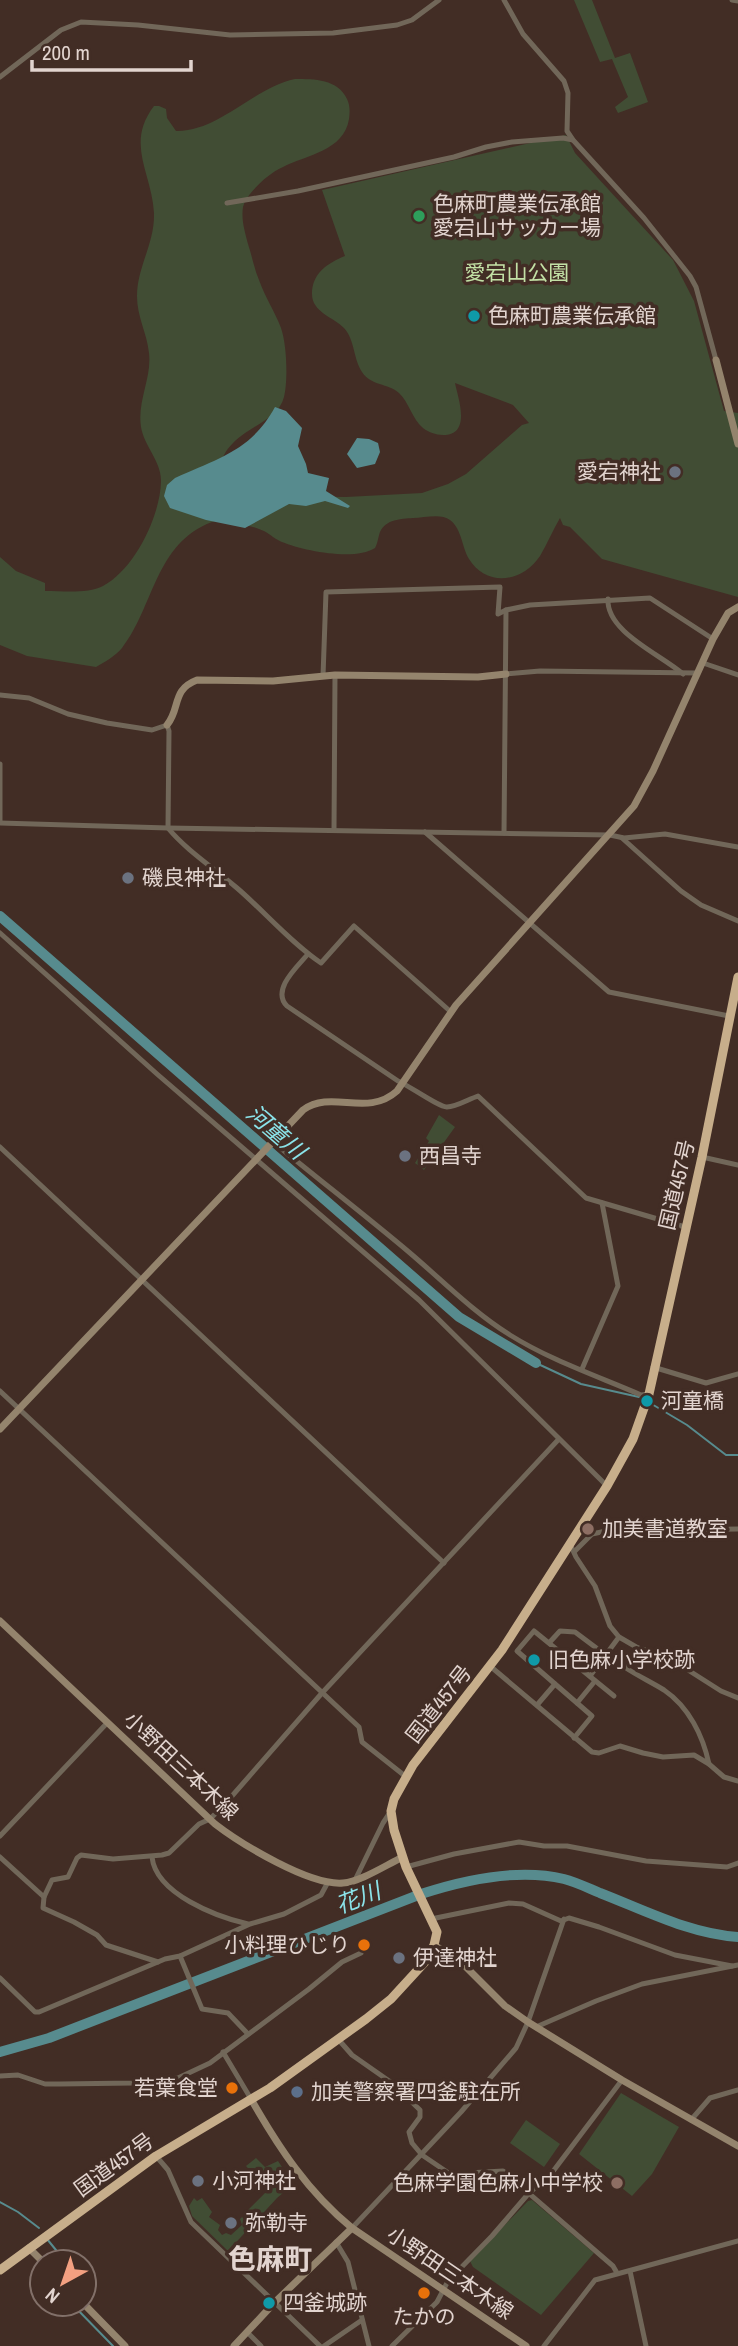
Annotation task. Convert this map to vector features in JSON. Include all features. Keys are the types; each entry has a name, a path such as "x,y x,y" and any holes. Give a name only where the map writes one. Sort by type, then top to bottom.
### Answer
{"highway":[{"name":"国道457号","path":"391,1811 405,1776 490,1666 573,1547 633,1439 648,1395 734,1017 738,977"},
{"path":"391,1811 406,1867 437,1932 434,1945"},
{"name":"国道457号","path":"29,2248 156,2156 251,2099 338,2039 391,1999 425,1962 434,1945"},
{"name":"国道457号","path":"0,2270 28,2249"}],"street":[{"path":"0,77 61,30 81,22 230,35 334,33 397,25 412,20 439,0"},
{"path":"504,0 523,34 564,81 568,93 568,131 573,140 644,218 696,287 734,412 738,444"},
{"path":"732,0 738,1"},
{"path":"227,203 298,191 512,142 563,138 573,140"},
{"path":"323,677 326,592 500,587 498,614 530,605 650,598 713,639"},
{"path":"608,599 607,606 614,620 632,639 684,674"},
{"path":"0,1429 303,1110 315,1103 371,1104 391,1097 404,1083 451,1012 529,922 610,835 642,794 713,639 728,613 738,607"},
{"path":"504,833 506,610"},
{"path":"703,663 738,675"},
{"path":"0,695 29,698 68,714 152,730 167,725 181,691 197,680 273,681 335,675 478,677 540,671 697,673"},
{"path":"334,830 335,675"},
{"path":"167,725 168,828 177,839 321,963 354,926 451,1012"},
{"path":"0,764 0,823 610,835 624,838 665,834 738,847"},
{"path":"425,832 609,992 734,1017"},
{"path":"619,836 681,891 701,905 738,921"},
{"path":"0,933 419,1300 607,1486"},
{"path":"308,954 281,989 283,1003 444,1107 478,1096 586,1198 685,1227"},
{"path":"271,1142 407,1250 480,1314 530,1347 641,1395 648,1395"},
{"path":"0,1147 444,1563"},
{"path":"702,1157 738,1165"},
{"path":"582,1369 618,1286 601,1203"},
{"path":"653,1367 706,1383 738,1374"},
{"path":"0,1391 359,1727 362,1742 405,1776"},
{"path":"158,1962 106,1945 97,1935 43,1908 44,1897 52,1880 68,1877 81,1855 113,1859 152,1857 169,1853 199,1824 210,1819 322,1693 558,1440"},
{"path":"738,1529 606,1531 592,1534 573,1547 576,1557 595,1586 610,1626 619,1637 638,1648 666,1656 721,1691 738,1698"},
{"name":"小野田三本木線","path":"0,1621 231,1836 304,1875 343,1884 403,1857"},
{"path":"515,1631 526,1640"},
{"path":"575,1738 592,1716 517,1651 534,1631 614,1696"},
{"path":"550,1643 559,1631 575,1632 607,1656"},
{"path":"577,1703 619,1637"},
{"path":"638,1648 626,1668 667,1692 677,1702 692,1720 704,1744 709,1764"},
{"path":"490,1666 595,1754 620,1746 663,1757 694,1755 724,1777 738,1781"},
{"path":"537,1705 555,1684"},
{"path":"0,1836 108,1722"},
{"path":"355,1880 391,1811"},
{"path":"406,1867 454,1854 519,1842 567,1846 646,1861 727,1867 738,1863"},
{"path":"0,1857 44,1897"},
{"path":"152,1857 157,1873 183,1897 226,1918 250,1924"},
{"path":"0,1978 36,2013 158,1962 181,1958 250,1924 278,1916 321,1895 328,1882"},
{"path":"431,1919 509,1903 523,1904 561,1921 564,1919 599,1927 675,1955 735,1966"},
{"path":"234,2346 422,2155 516,2048 528,2022 564,1919"},
{"path":"434,1945 460,1961 505,2006 528,2022 622,2080 738,2146"},
{"path":"0,2076 18,2076 45,2084 133,2083 178,2078 211,2063 342,1962 361,1953"},
{"path":"181,1958 204,2011 228,2013 248,2034"},
{"path":"536,2027 642,1984 735,1966"},
{"path":"338,2039 352,2055 392,2083 420,2110 420,2117 409,2132 412,2143 422,2155 450,2174 503,2171 613,2266 617,2273"},
{"path":"223,2052 251,2099"},
{"path":"393,2346 438,2302 448,2281 529,2193 551,2174 622,2080"},
{"path":"691,2120 709,2098 738,2090"},
{"name":"小野田三本木線","path":"251,2099 280,2150 330,2210 352,2228 526,2346"},
{"path":"156,2156 168,2170 191,2222 321,2346 362,2320"},
{"path":"544,2346 595,2280 738,2241"},
{"path":"336,2242 348,2262 369,2346"},
{"path":"630,2271 646,2346"},
{"path":"98,2318 125,2346"},
{"path":"248,2333 261,2346"}],"green space":[{"path":"574,0 592,0 615,58 630,53 648,102 618,113 615,107 628,97 612,59 600,62"},
{"name":"愛宕山公園","path":"295,79 317,80 338,87 348,101 349,119 346,130 332,145 274,172 257,186 244,203 244,226 254,266 283,335 286,382 280,407 273,415 234,442 220,465 267,496 346,497 422,493 466,474 522,425 529,423 513,405 455,383 461,415 458,429 443,435 435,434 419,424 399,393 366,377 359,367 348,333 319,310 313,300 313,287 318,275 327,266 345,256 322,190 566,135 575,153 673,260 694,301 724,411 738,413 738,597 602,559 570,527 563,525 560,518 540,556 532,565 524,572 504,578 485,574 476,568 467,555 457,528 450,520 442,517 394,520 380,532 375,548 355,554 303,549 253,527 217,521 193,532 178,545 158,577 133,632 122,648 96,667 27,656 0,645 0,557 16,571 45,583 45,591 75,592 97,589 115,578 135,555 151,525 160,496 161,475 146,441 140,417 149,362 137,296 154,224 152,198 141,146 141,133 146,120 154,106 159,106 166,109 167,118 176,131 207,125 265,91"},
{"path":"439,1115 455,1127 424,1170 415,1163 429,1141 426,1138"},
{"path":"621,2093 679,2127 652,2174 632,2196 579,2154"},
{"path":"526,2120 560,2144 544,2167 510,2143"},
{"path":"256,2158 265,2167 278,2161 282,2167 273,2177 277,2181 283,2177 291,2186 228,2251 192,2216 189,2206 194,2198 197,2201 202,2198 212,2212 209,2217 220,2225 218,2230 222,2235 231,2235 242,2225 242,2217 247,2222 244,2214 268,2190 246,2166"},
{"path":"532,2200 594,2253 541,2315 473,2267 470,2261"}],"water":[{"path":"275,407 286,411 302,428 298,446 308,473 329,478 326,491 350,506 348,508 325,501 306,506 289,504 245,528 206,520 170,508 164,496 167,485 175,478 244,444 266,422"},
{"path":"357,438 378,443 380,452 375,464 357,468 347,454"}],"waterway":[{"name":"河童川","path":"0,916 459,1317 536,1363"},
{"path":"536,1363 581,1384 639,1397"},
{"path":"650,1403 687,1425 726,1455 738,1455"},
{"name":"花川","path":"0,2052 49,2038 421,1894 492,1877 529,1875 564,1879 685,1926 738,1937"},
{"path":"0,2202 39,2228"},
{"path":"47,2239 54,2248"},
{"path":"86,2318 113,2346"}],"place":[{"name":"色麻町農業伝承館 愛宕山サッカー場","path":"419,216"},
{"name":"色麻町農業伝承館","path":"474,316"},
{"name":"愛宕神社","path":"675,472"},
{"name":"磯良神社","path":"128,878"},
{"name":"西昌寺","path":"405,1156"},
{"name":"河童橋","path":"647,1401"},
{"name":"加美書道教室","path":"588,1529"},
{"name":"旧色麻小学校跡","path":"534,1660"},
{"name":"小料理ひじり","path":"364,1945"},
{"name":"伊達神社","path":"399,1958"},
{"name":"若葉食堂","path":"232,2088"},
{"name":"加美警察署四釜駐在所","path":"297,2092"},
{"name":"小河神社","path":"198,2181"},
{"name":"色麻学園色麻小中学校","path":"617,2183"},
{"name":"弥勒寺","path":"231,2223"},
{"name":"たかの","path":"424,2293"},
{"name":"四釜城跡","path":"269,2303"}],"district":[{"name":"色麻町","path":"270,2259"}]}
